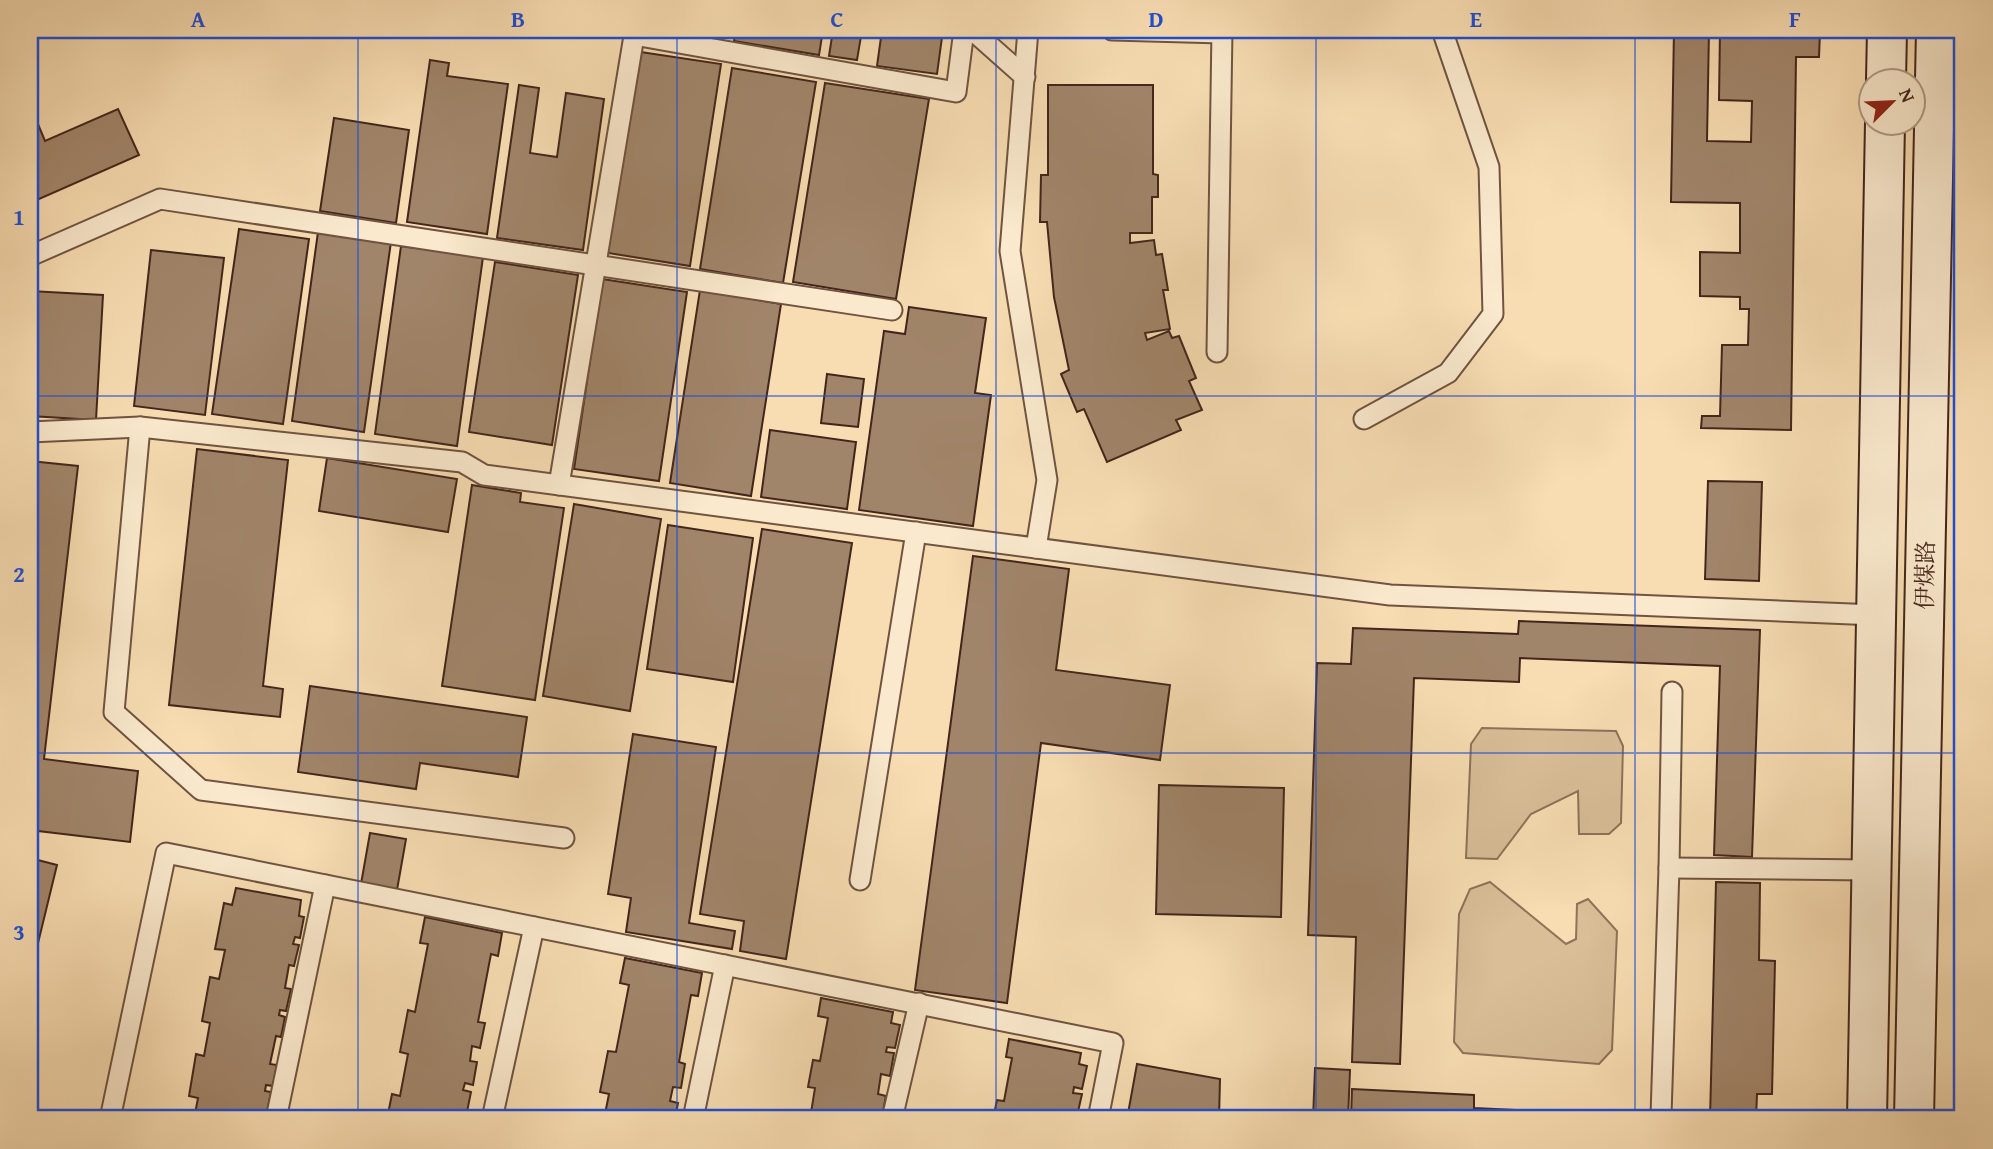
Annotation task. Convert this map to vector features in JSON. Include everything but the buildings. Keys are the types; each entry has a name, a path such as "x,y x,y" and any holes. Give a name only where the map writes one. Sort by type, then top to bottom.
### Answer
{"main road":[{"path":"1886,66 1887,30"},
{"name":"伊煤路","path":"1914,1119 1936,30"},
{"path":"1867,1119 1885,136"}],"lane":[{"path":"559,485 635,32 956,92 964,30"},
{"path":"972,30 1025,77"},
{"path":"1028,30 1010,251 1047,480 1036,548"},
{"path":"1112,30 1222,31 1217,352"},
{"path":"1364,419 1448,373 1493,314 1489,167 1442,30"},
{"path":"30,256 160,199 892,310"},
{"path":"30,432 140,427 462,462 484,475 1390,596 1876,615"},
{"path":"140,427 114,712 201,790 564,838"},
{"path":"860,880 916,532"},
{"path":"1661,1116 1672,692"},
{"path":"110,1119 166,853 1113,1043 1098,1119"},
{"path":"1669,868 1871,870"},
{"path":"276,1119 325,885"},
{"path":"492,1119 534,926"},
{"path":"693,1119 724,965"},
{"path":"892,1119 919,1003"}],"shaded area":[{"path":"1482,728 1616,731 1623,746 1621,823 1609,834 1579,834 1578,791 1531,814 1497,859 1466,858 1471,744"},
{"path":"1490,882 1566,944 1576,939 1577,904 1588,899 1617,931 1612,1050 1599,1064 1463,1053 1454,1042 1459,914 1470,889"}]}
